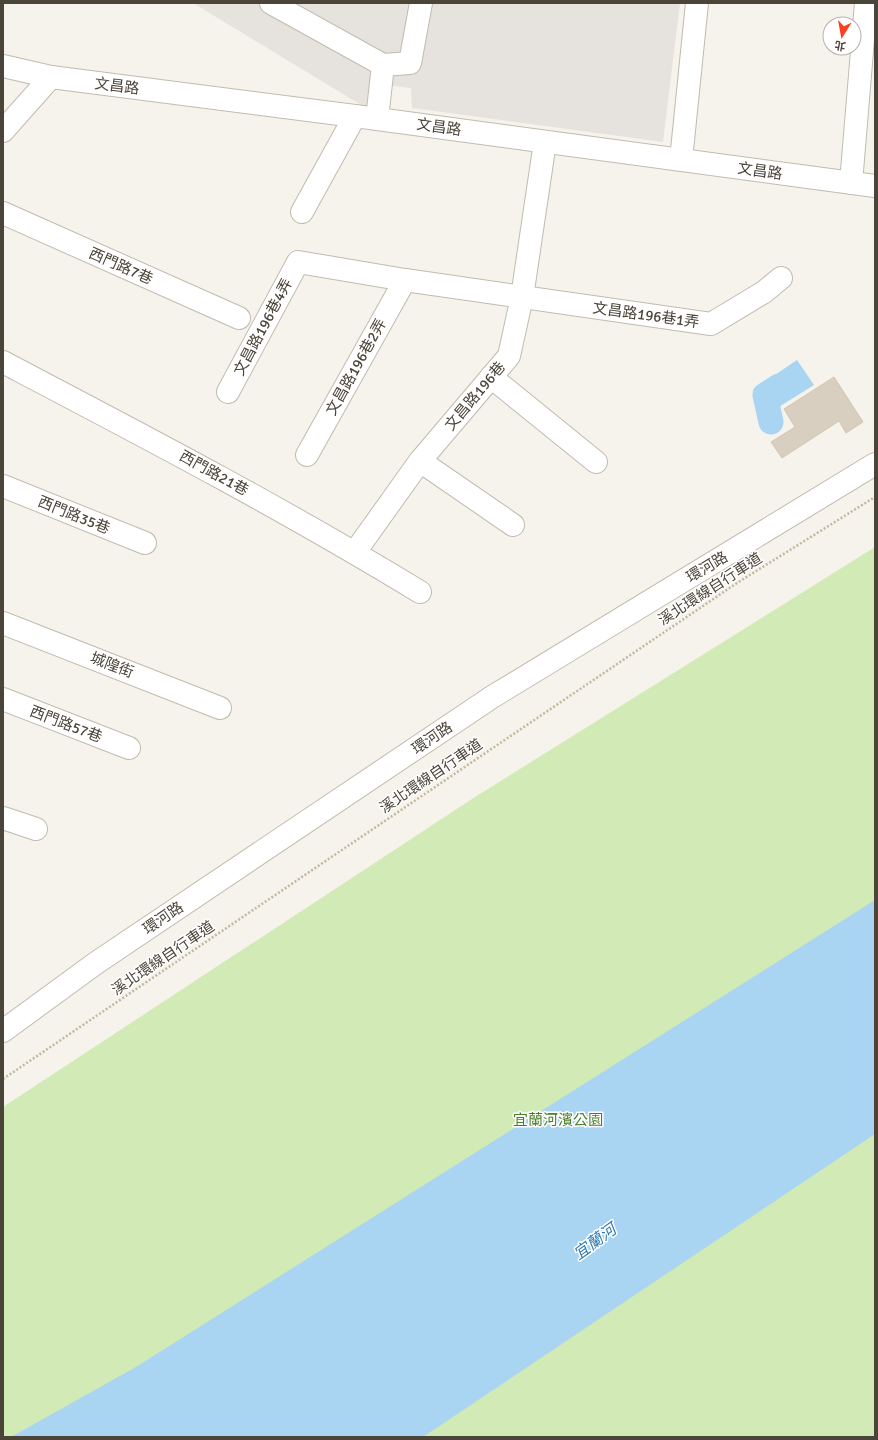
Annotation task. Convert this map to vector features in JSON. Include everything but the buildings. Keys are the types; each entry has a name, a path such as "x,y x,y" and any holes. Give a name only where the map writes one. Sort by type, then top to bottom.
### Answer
{"street":[{"path":"271,3 384,65 410,63 421,3"},
{"path":"681,160 697,3"},
{"path":"851,183 866,3"},
{"path":"377,119 384,65"},
{"name":"文昌路","path":"3,66 51,78 355,116 875,186"},
{"path":"3,130 51,78"},
{"path":"302,212 355,116"},
{"name":"文昌路196巷","path":"355,552 420,461 509,356 522,297 545,142"},
{"name":"西門路7巷","path":"3,213 238,318"},
{"name":"文昌路196巷4弄","path":"228,392 298,262 405,280"},
{"name":"文昌路196巷1弄","path":"522,297 711,324 764,292 781,278"},
{"path":"405,280 522,297"},
{"name":"文昌路196巷2弄","path":"307,454 405,280"},
{"name":"西門路21巷","path":"3,362 199,464 355,552 420,592"},
{"path":"491,377 596,462"},
{"path":"420,461 513,525"},
{"name":"環河路","path":"3,1031 96,963 492,697 875,464"},
{"name":"西門路35巷","path":"3,486 146,544"},
{"name":"城隍街","path":"3,623 220,708"},
{"name":"西門路57巷","path":"3,699 129,748"},
{"path":"3,818 36,829"}],"path":[{"name":"溪北環線自行車道","path":"3,1079 737,583 875,497"}],"shaded area":[{"path":"193,3 680,3 663,142 412,108 411,88 393,86 366,108"}],"green space":[{"name":"宜蘭河濱公園","path":"875,547 875,1437 3,1437 3,1107 475,797"}],"water":[{"path":"797,360 814,385 766,415 753,390"},
{"name":"宜蘭河","path":"875,900 875,1134 423,1437 11,1437 136,1367"}],"waterway":[{"path":"771,422 765,395 779,386"}]}
